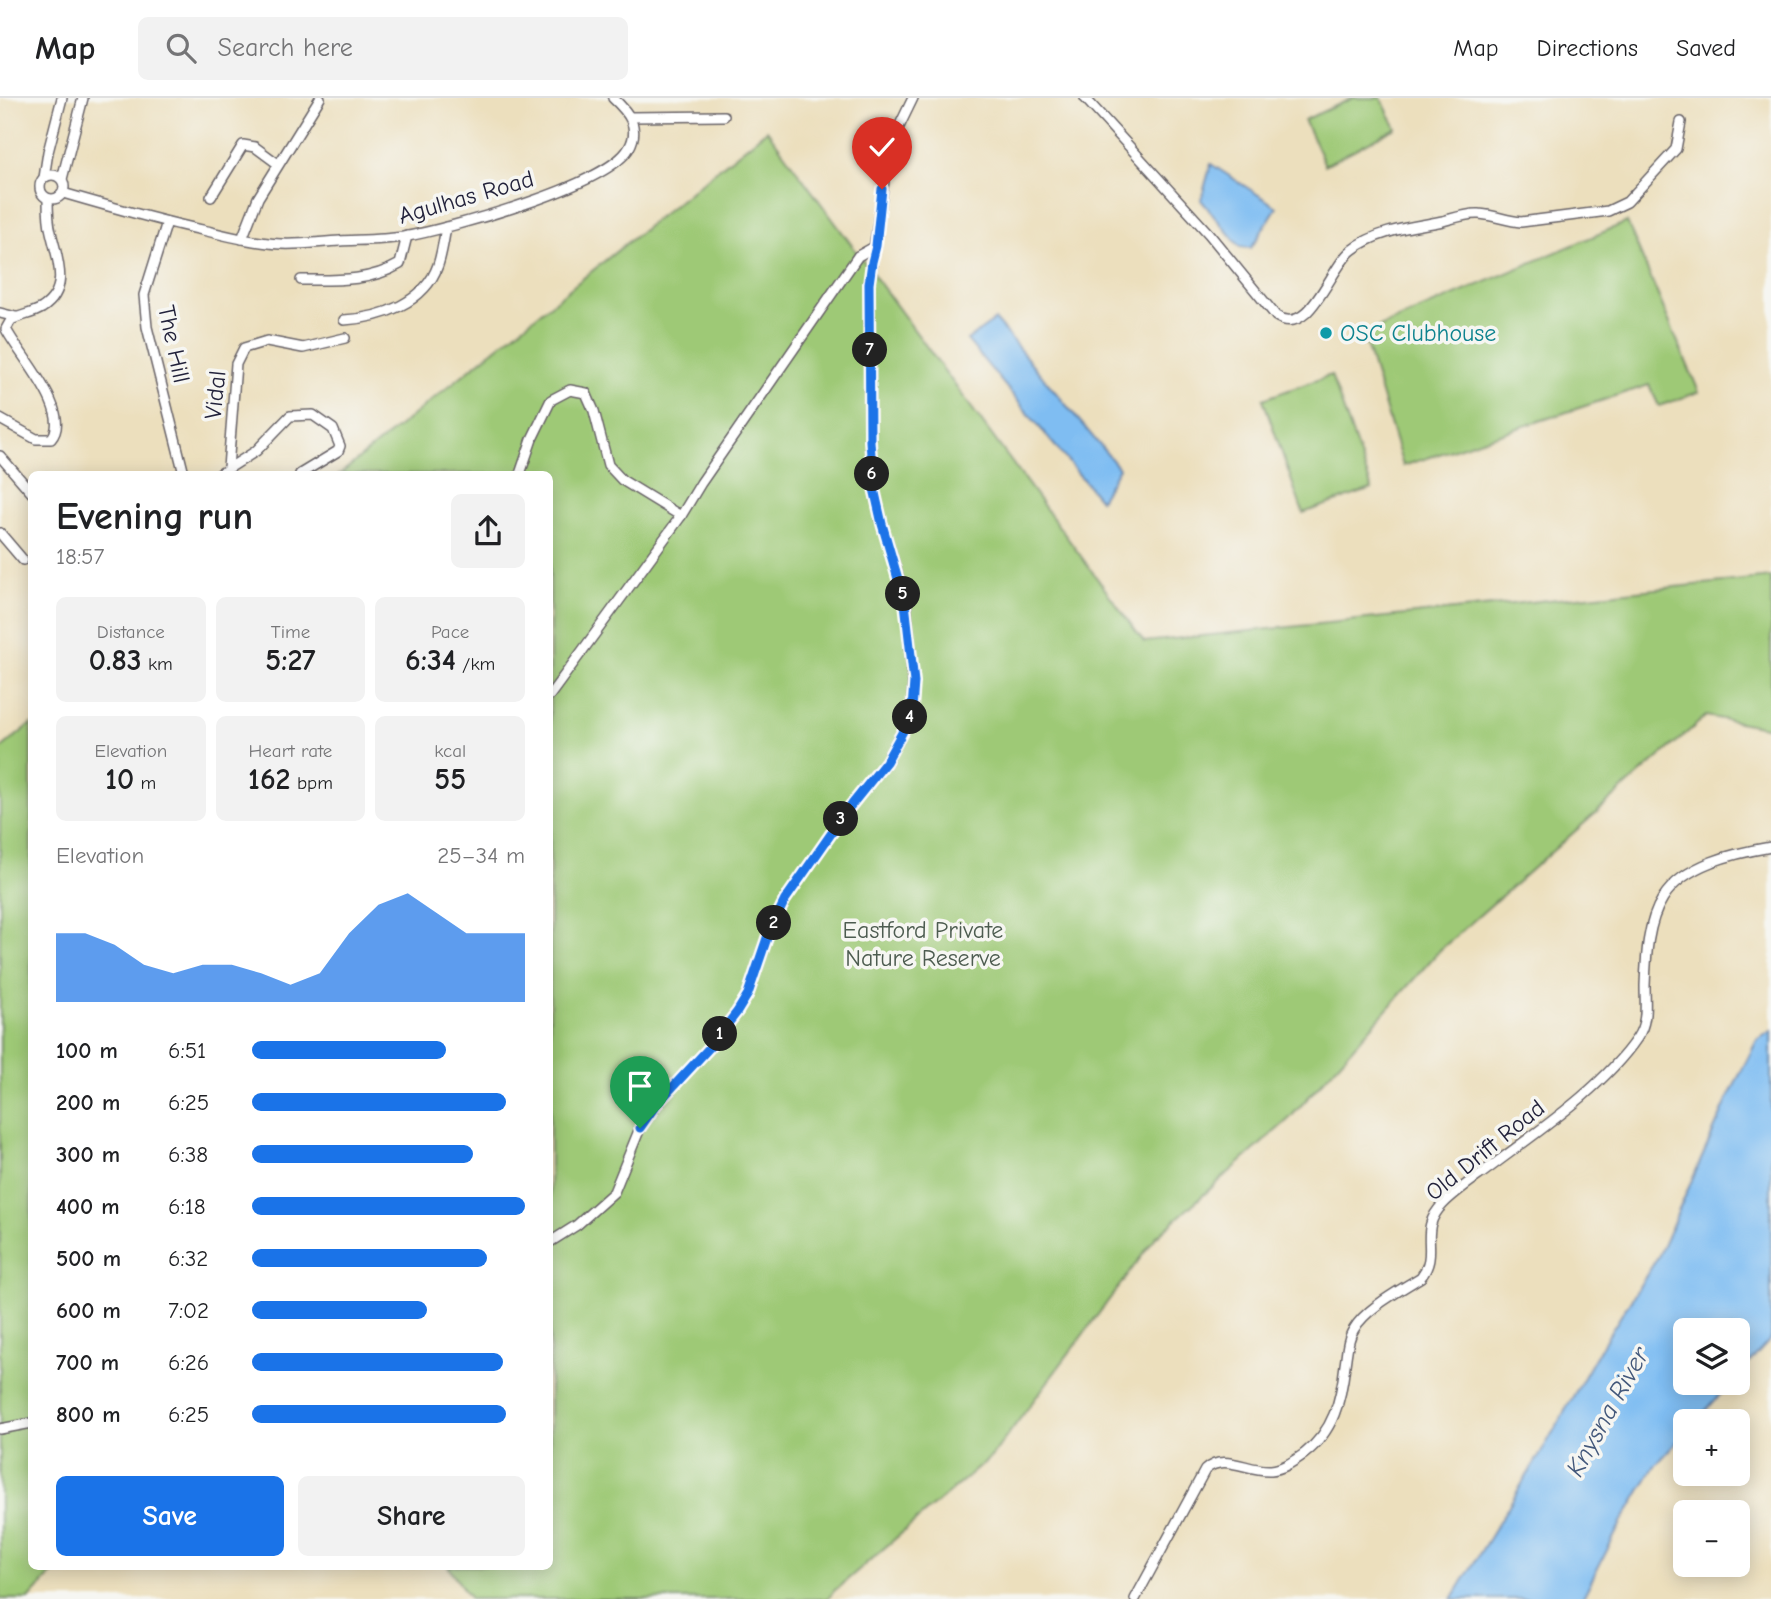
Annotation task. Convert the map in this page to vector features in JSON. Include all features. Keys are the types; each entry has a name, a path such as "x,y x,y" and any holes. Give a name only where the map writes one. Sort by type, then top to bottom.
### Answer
{"street":[{"path":"62,98 40,190 48,199 55,200 63,193 65,186 62,179 83,98"},
{"path":"242,239 258,198 320,98"},
{"path":"613,98 631,117 724,116"},
{"path":"553,1240 577,1225 614,1192 640,1128 656,1105 709,1048 737,1012 748,994 768,935 785,900 849,808 886,762 909,720 914,682 905,603 873,484 870,441 869,284 885,174 897,131 913,98"},
{"path":"1085,98 1209,234 1283,321 1300,319 1310,312 1343,259 1367,240 1383,234 1477,214 1521,222 1608,211 1618,207 1627,202 1676,149 1681,122"},
{"name":"Agulhas Road","path":"63,193 167,222 242,239 282,244 407,236 446,227 563,190 611,166 628,150 633,138 631,117"},
{"path":"211,197 243,145 255,147 278,164"},
{"path":"44,178 51,175 62,179"},
{"path":"0,419 37,439 51,439 57,432 59,421 55,410 34,370 6,329 10,320 47,304 61,279 61,268 48,216 48,199"},
{"name":"The Hill","path":"167,222 144,295 147,327 183,471"},
{"path":"344,320 369,318 412,299 424,289 439,263 446,227"},
{"path":"301,279 346,281 386,272 400,264 407,236"},
{"path":"553,691 681,516 858,256 876,246"},
{"path":"0,313 16,317"},
{"name":"Vidal","path":"224,471 236,364 244,348 267,341 303,348 345,338"},
{"path":"521,471 532,439 551,400 570,390 586,393 597,421 608,465 622,481 681,516"},
{"path":"224,471 256,451 290,416 313,415 332,429 340,446 338,451 305,471"},
{"path":"0,456 28,489"},
{"path":"0,533 23,560"},
{"name":"Old Drift Road","path":"1135,1599 1210,1465 1227,1462 1268,1470 1279,1468 1306,1452 1319,1440 1337,1411 1353,1330 1363,1317 1421,1277 1428,1269 1430,1222 1434,1214 1454,1194 1536,1133 1610,1072 1638,1037 1645,1022 1649,935 1663,898 1688,874 1727,857 1771,847"},
{"path":"0,1429 28,1424"}],"green space":[{"path":"1353,98 1381,98 1396,128 1325,165 1304,120"},
{"name":"Eastford Private Nature Reserve","path":"767,130 1144,642 1771,577 1771,728 1706,716 1440,950 1289,1119 1156,1237 992,1456 828,1599 470,1599 451,1570 553,1570 553,471 344,471"},
{"path":"1627,222 1699,392 1659,406 1649,385 1403,466 1363,334"},
{"path":"1331,375 1372,489 1303,513 1263,399"},
{"path":"28,726 28,1570 55,1570 29,1599 0,1599 0,749"}],"water":[{"path":"1211,164 1277,207 1251,248 1240,247 1201,200"},
{"path":"995,320 1119,468 1100,500 967,340"},
{"name":"Knysna River","path":"1771,1031 1771,1339 1750,1362 1750,1318 1673,1318 1673,1395 1720,1395 1707,1409 1673,1409 1673,1446 1654,1467 1582,1599 1452,1599 1659,1255 1730,1094 1757,1040"}],"place":[{"name":"OSC Clubhouse","path":"1326,333"}],"route":[{"path":"640,1128 656,1105 709,1048 737,1012 748,994 768,935 785,900 849,808 886,762 909,720 912,709 914,682 905,603 873,484 870,441 869,284 882,189"}]}
